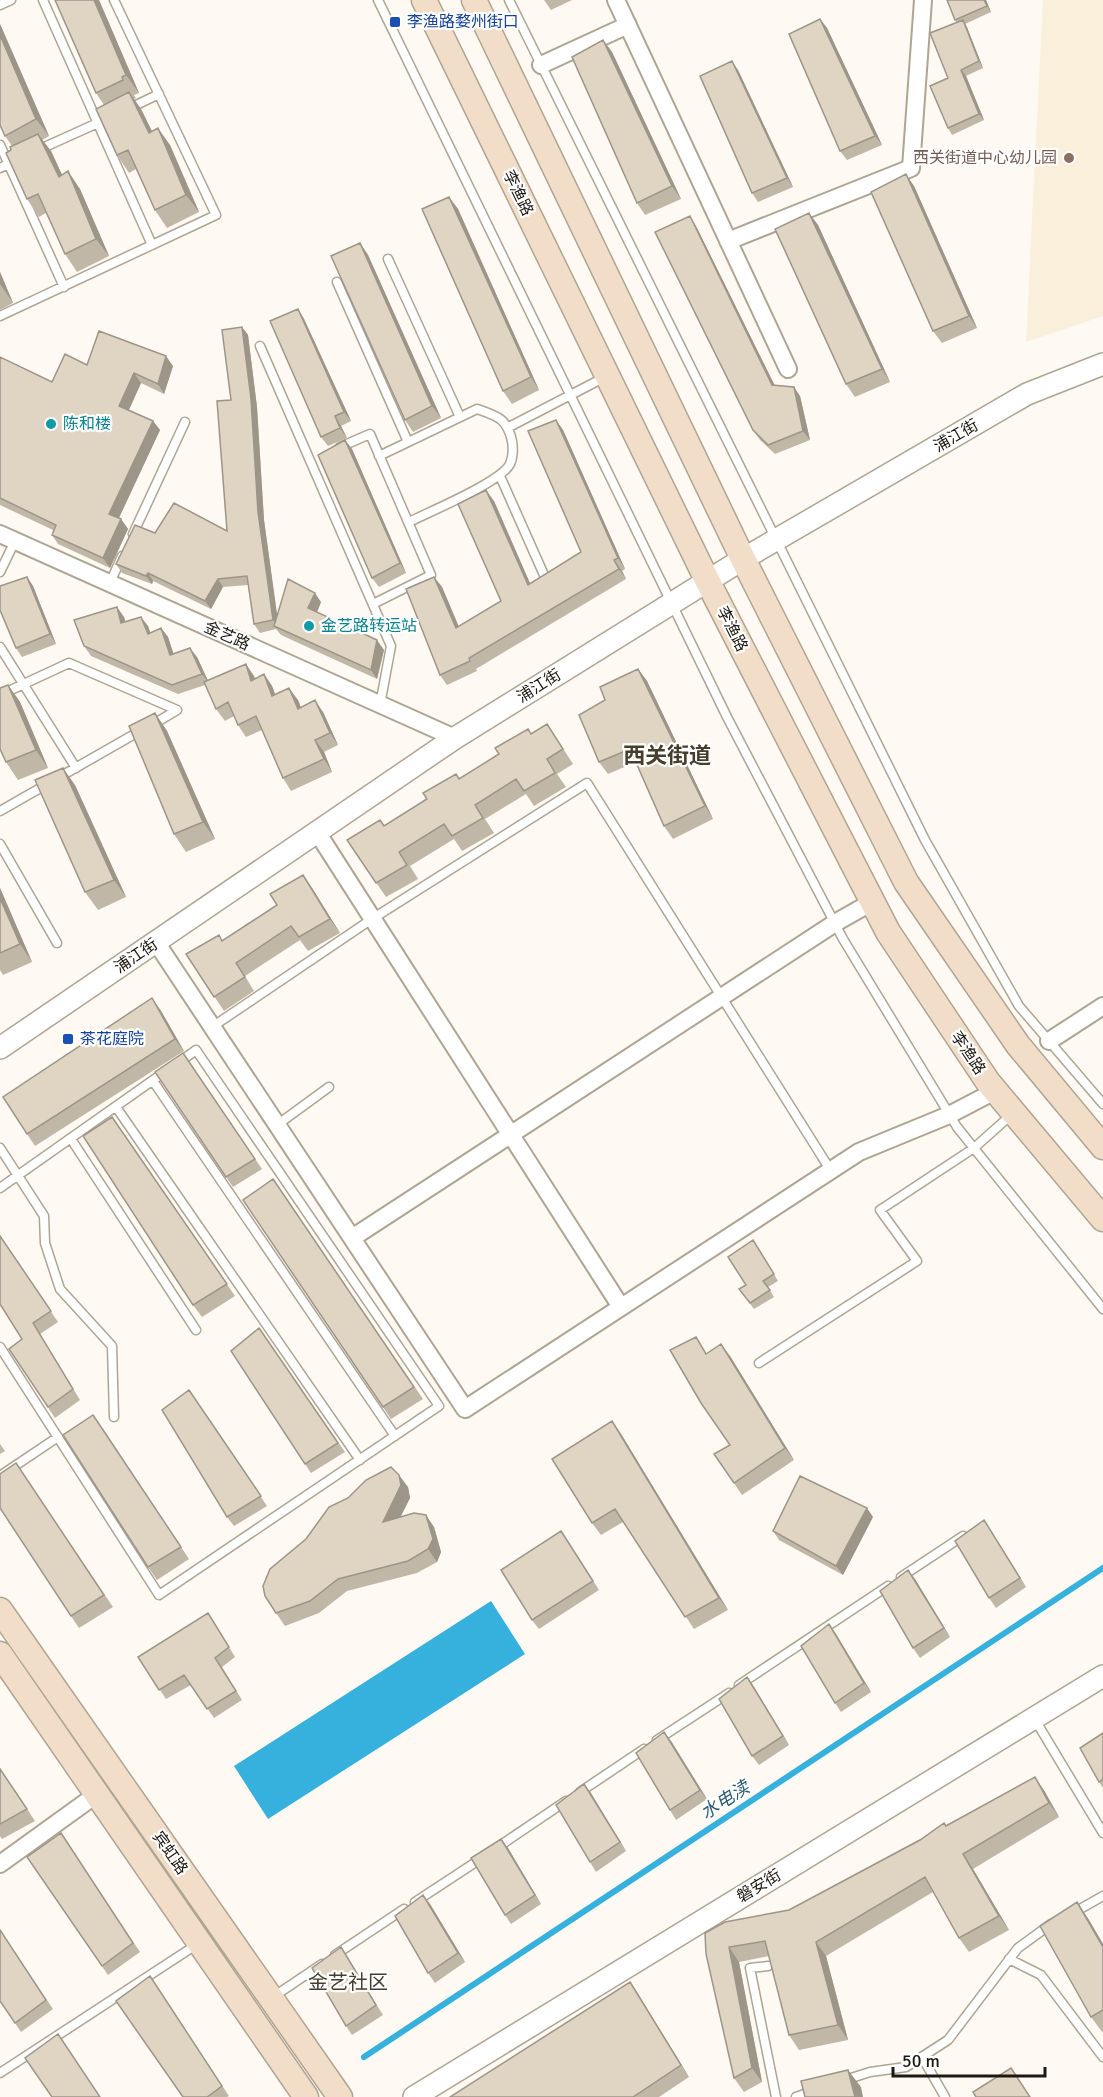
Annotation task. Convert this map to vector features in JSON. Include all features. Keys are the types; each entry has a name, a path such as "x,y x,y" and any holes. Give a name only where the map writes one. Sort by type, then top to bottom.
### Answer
{"main road":[{"name":"李渔路","path":"424,0 708,582 888,932 996,1091 1103,1219"},
{"path":"474,0 743,559 906,882 1018,1045 1103,1147"},
{"name":"宾虹路","path":"0,1610 340,2097"},
{"name":"宾虹路","path":"0,1654 306,2097"}],"street":[{"path":"616,0 788,369"},
{"path":"729,241 911,168 923,0"},
{"path":"541,65 628,25"},
{"name":"浦江街","path":"0,1048 455,738 743,559 1027,394 1103,364"},
{"name":"金艺路","path":"8,538 455,738"},
{"path":"316,832 621,1307"},
{"path":"352,1238 835,923 873,902"},
{"path":"156,942 465,1409 859,1152 949,1115 996,1091"},
{"path":"1049,1041 1103,1006"},
{"name":"磐安街","path":"414,2097 1103,1676"},
{"path":"0,1864 97,1794"}],"lane":[{"path":"0,5 11,0"},
{"path":"43,0 152,245"},
{"path":"0,316 216,215 114,0"},
{"path":"378,0 727,717 835,923 949,1115 1103,1309"},
{"path":"509,0 928,845 1019,1006 1103,1104"},
{"path":"118,113 159,94"},
{"path":"4,166 108,118"},
{"path":"0,145 4,166 64,286"},
{"path":"388,259 460,417"},
{"path":"337,282 408,442"},
{"path":"260,346 391,646 380,705"},
{"path":"509,427 607,375"},
{"path":"379,456 477,409 497,416 509,427 513,447 511,463 500,476 410,522"},
{"path":"130,540 185,422"},
{"path":"329,453 370,434 431,575 373,604"},
{"path":"309,462 319,457"},
{"path":"500,476 544,575"},
{"path":"0,572 8,538"},
{"path":"110,583 125,551"},
{"path":"0,646 76,768"},
{"path":"0,695 22,682 69,663 177,710 0,811"},
{"path":"212,1027 372,920 587,783 831,1171"},
{"path":"0,844 57,943"},
{"path":"0,1188 196,1050 439,1406 159,1595 0,1347"},
{"path":"153,1081 395,1436"},
{"path":"277,1125 329,1088"},
{"path":"116,1107 360,1460"},
{"path":"759,1363 917,1261 880,1209 974,1148 1014,1113"},
{"path":"71,1139 196,1330"},
{"path":"0,1148 44,1216 45,1244 60,1289 112,1346 114,1417"},
{"path":"0,1476 58,1437"},
{"path":"271,1998 971,1531"},
{"path":"1034,1718 1103,1833"},
{"path":"839,2083 870,2072 906,2067 948,2040 1018,1948 1043,1929 1103,1896"},
{"path":"0,2073 199,1943"},
{"path":"1009,1959 1041,1975 1103,2057"},
{"path":"768,1966 750,1968 776,2097"},
{"path":"922,2057 945,2097"},
{"path":"796,2097 818,2090"}],"shaded area":[{"name":"西关街道中心幼儿园","path":"1043,0 1103,0 1103,316 1026,342"}],"water":[{"path":"491,1601 525,1654 268,1819 234,1766"}],"building":[{"path":"55,0 94,0 126,75 122,77 123,80 96,93"},
{"path":"947,0 984,0 987,6 955,20"},
{"path":"820,19 875,136 840,151 789,34"},
{"path":"963,20 979,61 961,70 979,114 948,128 930,86 948,78 930,33"},
{"path":"0,35 36,119 5,136 0,125"},
{"path":"603,40 672,186 637,203 572,57"},
{"path":"732,61 787,178 752,193 700,76"},
{"path":"129,92 149,133 158,128 186,195 155,210 128,150 117,155 96,109"},
{"path":"38,134 59,177 68,171 96,239 65,254 38,194 27,199 6,153 11,150 10,147"},
{"path":"906,174 969,316 933,331 871,192"},
{"path":"449,197 531,377 503,391 422,209"},
{"path":"809,213 882,369 846,384 775,229"},
{"path":"690,216 772,385 794,387 803,431 768,445 753,430 655,232"},
{"path":"360,243 432,406 405,420 331,256"},
{"path":"298,309 344,412 335,416 340,428 321,437 270,321"},
{"path":"242,327 251,399 258,512 273,620 254,624 247,576 218,579 205,601 148,573 146,576 116,564 135,525 155,533 174,503 227,531 217,401 231,400 222,330"},
{"path":"99,331 166,356 158,384 134,373 119,406 153,421 109,514 121,519 103,558 52,535 56,525 0,498 0,357 52,382 65,354 87,365"},
{"path":"556,420 618,558 614,560 619,569 469,658 470,661 440,675 406,589 434,577 456,628 501,601 458,504 486,490 528,585 581,552 528,431"},
{"path":"345,440 400,563 372,578 318,455"},
{"path":"27,577 50,634 16,648 0,610 0,586"},
{"name":"金艺路转运站","path":"288,579 315,593 308,608 377,640 371,670 274,626"},
{"path":"117,607 121,623 141,617 148,634 161,628 170,655 190,648 202,674 172,685 84,646 74,620"},
{"path":"246,664 251,681 264,674 272,696 289,688 298,709 315,700 330,733 315,740 324,759 283,778 256,716 238,725 228,702 216,709 204,682"},
{"path":"638,669 705,806 664,826 630,749 599,762 579,715 605,700 600,687"},
{"path":"8,685 36,750 6,762 0,749 0,688"},
{"path":"155,713 203,822 174,834 129,726"},
{"path":"547,724 563,749 547,759 555,773 524,791 516,779 475,805 483,818 452,836 444,824 399,852 407,865 376,883 347,840 380,820 384,826 427,799 423,793 456,774 459,779 499,754 495,748 528,729 531,734"},
{"path":"63,768 114,880 85,892 35,780"},
{"path":"303,875 330,919 299,937 291,926 236,963 245,977 214,997 186,954 219,935 222,941 277,905 270,894"},
{"path":"0,898 20,944 0,953"},
{"path":"152,998 175,1039 27,1134 3,1097"},
{"path":"183,1053 255,1159 226,1177 155,1072"},
{"path":"112,1117 227,1284 193,1305 83,1136"},
{"path":"273,1179 414,1387 383,1407 243,1200"},
{"path":"0,1236 51,1311 33,1323 73,1389 48,1407 9,1349 22,1339 0,1304"},
{"path":"753,1240 774,1274 763,1281 770,1290 750,1303 739,1289 746,1285 728,1257"},
{"path":"259,1328 338,1443 305,1464 231,1351"},
{"path":"696,1337 706,1354 721,1344 785,1448 734,1483 714,1454 730,1445 701,1403 670,1350"},
{"path":"189,1390 261,1496 227,1517 162,1410"},
{"path":"93,1415 181,1547 148,1567 63,1435"},
{"path":"612,1421 719,1598 685,1617 615,1509 592,1523 552,1459"},
{"path":"16,1463 104,1595 71,1616 0,1508 0,1474"},
{"path":"391,1467 399,1475 401,1485 383,1522 414,1513 426,1515 433,1539 428,1549 408,1561 338,1579 310,1601 276,1613 265,1596 263,1586 270,1569 306,1539 329,1507 348,1498 366,1480"},
{"path":"800,1476 867,1508 836,1566 773,1531"},
{"path":"984,1520 1020,1578 989,1598 955,1541"},
{"path":"561,1531 593,1581 532,1620 501,1570"},
{"path":"908,1570 944,1628 913,1648 880,1591"},
{"path":"208,1613 229,1647 215,1658 236,1691 207,1709 184,1675 159,1690 138,1657"},
{"path":"829,1624 864,1683 835,1703 801,1646"},
{"path":"747,1677 783,1736 752,1756 719,1699"},
{"path":"664,1732 700,1790 670,1810 636,1753"},
{"path":"1103,1733 1103,1779 1099,1782 1080,1748"},
{"path":"0,1769 27,1809 0,1824"},
{"path":"1035,1777 1049,1803 963,1854 999,1916 959,1938 925,1877 816,1942 838,2025 789,2035 765,1941 729,1947 752,2068 734,2078 706,1954 705,1933 725,1922 789,1910 920,1840 944,1823 946,1826"},
{"path":"584,1784 620,1842 590,1862 556,1805"},
{"path":"61,1833 133,1943 102,1966 27,1857"},
{"path":"501,1839 535,1895 505,1915 471,1858"},
{"path":"423,1895 458,1953 428,1973 395,1916"},
{"path":"1077,1902 1103,1947 1103,2010 1091,2017 1040,1926"},
{"path":"0,1930 46,2000 15,2023 0,2001"},
{"path":"341,1947 376,2005 346,2026 312,1968"},
{"path":"150,1976 222,2086 207,2097 183,2097 116,2001"},
{"path":"630,1982 681,2065 633,2097 450,2097"},
{"path":"58,2034 100,2097 52,2097 25,2058"},
{"path":"1011,2068 1030,2097 976,2097 973,2092"},
{"path":"848,2070 855,2097 805,2097 801,2081"}],"waterway":[{"name":"水电渎","path":"364,2057 1103,1568"}],"place":[{"name":"李渔路婺州街口","path":"395,22"},
{"name":"西关街道中心幼儿园","path":"1069,158"},
{"name":"陈和楼","path":"51,424"},
{"name":"金艺路转运站","path":"309,626"},
{"name":"茶花庭院","path":"68,1039"}],"district":[{"name":"西关街道","path":"667,755"},
{"name":"金艺社区","path":"348,1982"}]}
